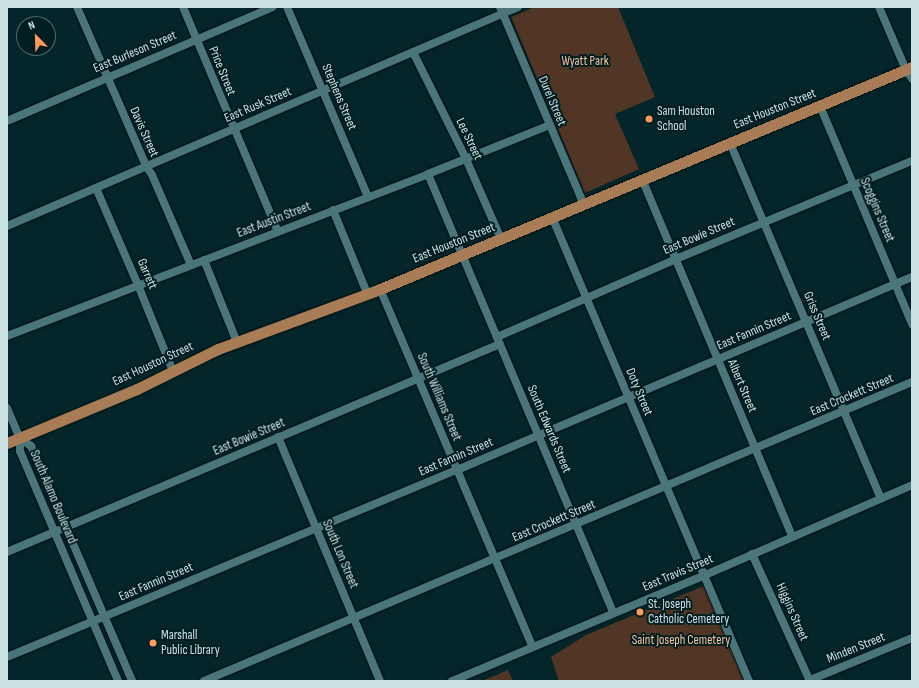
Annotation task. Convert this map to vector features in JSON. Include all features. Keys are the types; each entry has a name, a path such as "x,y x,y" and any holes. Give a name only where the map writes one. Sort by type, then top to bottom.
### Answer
{"main road":[{"name":"East Houston Street","path":"7,443 137,389 237,342 380,288 820,106 910,72"}],"street":[{"name":"Davis Street","path":"77,7 107,78 146,166 152,175 191,265"},
{"name":"Price Street","path":"182,7 278,232"},
{"name":"East Burleson Street","path":"7,121 273,7"},
{"name":"Stephens Street","path":"288,7 368,197"},
{"name":"East Rusk Street","path":"7,226 413,52 502,10 518,7"},
{"path":"879,7 910,72"},
{"name":"Durel Street","path":"502,10 583,203"},
{"name":"Lee Street","path":"413,52 466,159 501,239"},
{"name":"Scoggins Street","path":"820,106 912,324"},
{"name":"East Austin Street","path":"7,336 428,174 550,125"},
{"name":"Griss Street","path":"730,143 881,498"},
{"name":"East Bowie Street","path":"7,552 418,378 586,298 676,259 912,161"},
{"name":"South Edwards Street","path":"428,174 613,613"},
{"name":"Albert Street","path":"642,179 792,536"},
{"name":"Garrett","path":"96,188 138,285 172,372"},
{"path":"333,210 367,293"},
{"name":"Doty Street","path":"552,217 750,681"},
{"path":"204,260 237,342"},
{"name":"East Fannin Street","path":"7,657 539,436 912,277"},
{"name":"South Williams Street","path":"380,288 533,647"},
{"name":"East Crockett Street","path":"204,681 912,382"},
{"path":"7,408 20,438"},
{"name":"South Lon Street","path":"278,437 380,681"},
{"name":"South Alamo Boulevard","path":"20,438 31,446 132,681"},
{"name":"South Alamo Boulevard","path":"20,438 20,451 118,681"},
{"name":"East Travis Street","path":"452,681 704,576 792,536 912,485"},
{"name":"Higgins Street","path":"752,554 810,680"},
{"name":"Minden Street","path":"810,680 912,638"}],"green space":[{"name":"Wyatt Park","path":"535,7 618,7 655,97 615,114 639,169 585,193 511,17"},
{"name":"Saint Joseph Cemetery","path":"704,586 744,681 559,681 551,657 586,635"},
{"path":"508,670 513,681 482,681"}],"place":[{"name":"Sam Houston School","path":"649,119"},
{"name":"St. Joseph Catholic Cemetery","path":"640,612"},
{"name":"Marshall Public Library","path":"153,643"}]}
